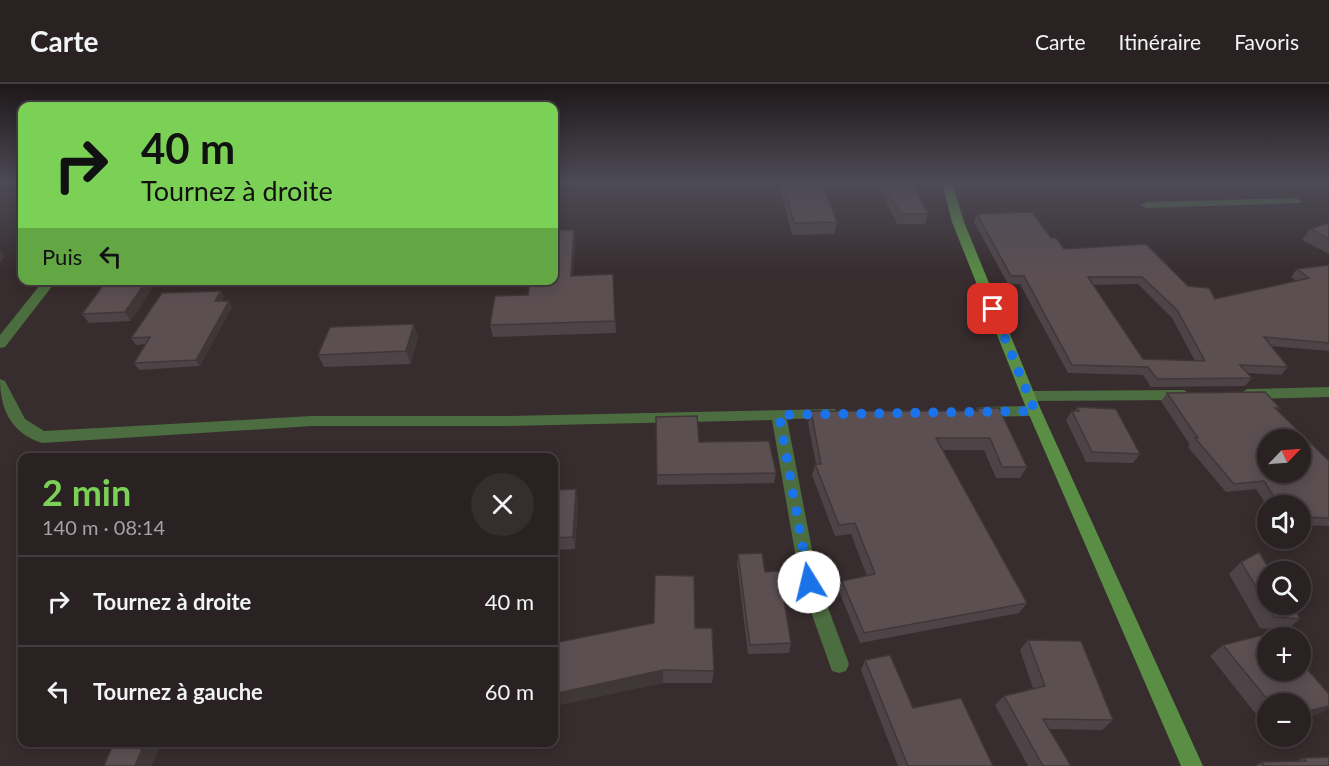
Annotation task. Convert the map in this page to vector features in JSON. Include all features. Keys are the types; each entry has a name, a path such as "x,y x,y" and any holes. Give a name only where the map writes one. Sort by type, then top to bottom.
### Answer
{"street":[{"path":"956,214 1031,404 1192,766"},
{"path":"0,344 47,285"},
{"path":"0,384 19,423 42,437 312,421 509,421 849,413"},
{"path":"1236,394 1329,392"},
{"path":"965,412 1031,404 1201,395"},
{"path":"779,415 809,582 839,664"}],"building":[{"path":"792,214 834,214 837,222 794,223"},
{"path":"977,214 1033,214 1051,238 1056,238 1064,249 1146,244 1188,286 1209,288 1215,299 1309,278 1297,269 1329,265 1329,343 1264,337 1288,367 1240,365 1252,378 1157,379 1148,367 1072,365 1024,276 1011,276","holes":["1088,277 1142,277 1177,310 1205,361 1143,359"]},
{"path":"1329,223 1329,239 1310,229"},
{"path":"558,230 574,230 571,276 613,274 615,321 490,325 495,296 528,295 529,285 558,285"},
{"path":"103,285 144,285 125,312 82,314"},
{"path":"221,291 215,301 229,301 196,360 134,363 150,337 131,338 162,293"},
{"path":"414,324 406,351 318,355 330,327"},
{"path":"1265,392 1280,408 1275,408 1296,429 1257,429 1257,482 1234,484 1195,438 1198,438 1167,393"},
{"path":"1077,407 1116,409 1140,454 1092,452 1072,411 1079,411"},
{"path":"977,408 999,408 1027,467 1002,467 990,438 936,438 1027,603 864,633 842,581 875,574 855,523 839,525 815,464 821,464 811,411 978,411"},
{"path":"697,416 699,442 769,441 776,473 657,475 656,417"},
{"path":"1311,443 1329,461 1329,518 1311,517 1311,495 1273,495 1265,483 1311,483"},
{"path":"576,489 573,537 558,538 558,490"},
{"path":"1259,552 1264,561 1257,561 1257,589 1241,562"},
{"path":"762,553 765,572 779,571 791,643 750,645 738,554"},
{"path":"655,575 694,576 695,628 712,628 714,671 663,670 558,693 558,642 654,623"},
{"path":"1273,615 1298,615 1300,619 1274,617"},
{"path":"1257,636 1257,681 1311,681 1311,674 1329,694 1329,706 1311,710 1311,693 1262,693 1223,645"},
{"path":"1028,640 1081,641 1113,720 1043,719 1071,766 1043,766 1004,696 1045,686"},
{"path":"890,655 913,708 961,698 993,766 908,766 865,660"},
{"path":"112,747 143,747 135,766 104,766"},
{"path":"1329,757 1329,766 1264,766 1262,762 1306,761 1303,758"}],"route":[{"path":"809,582 779,415 1035,411 993,309"}]}
